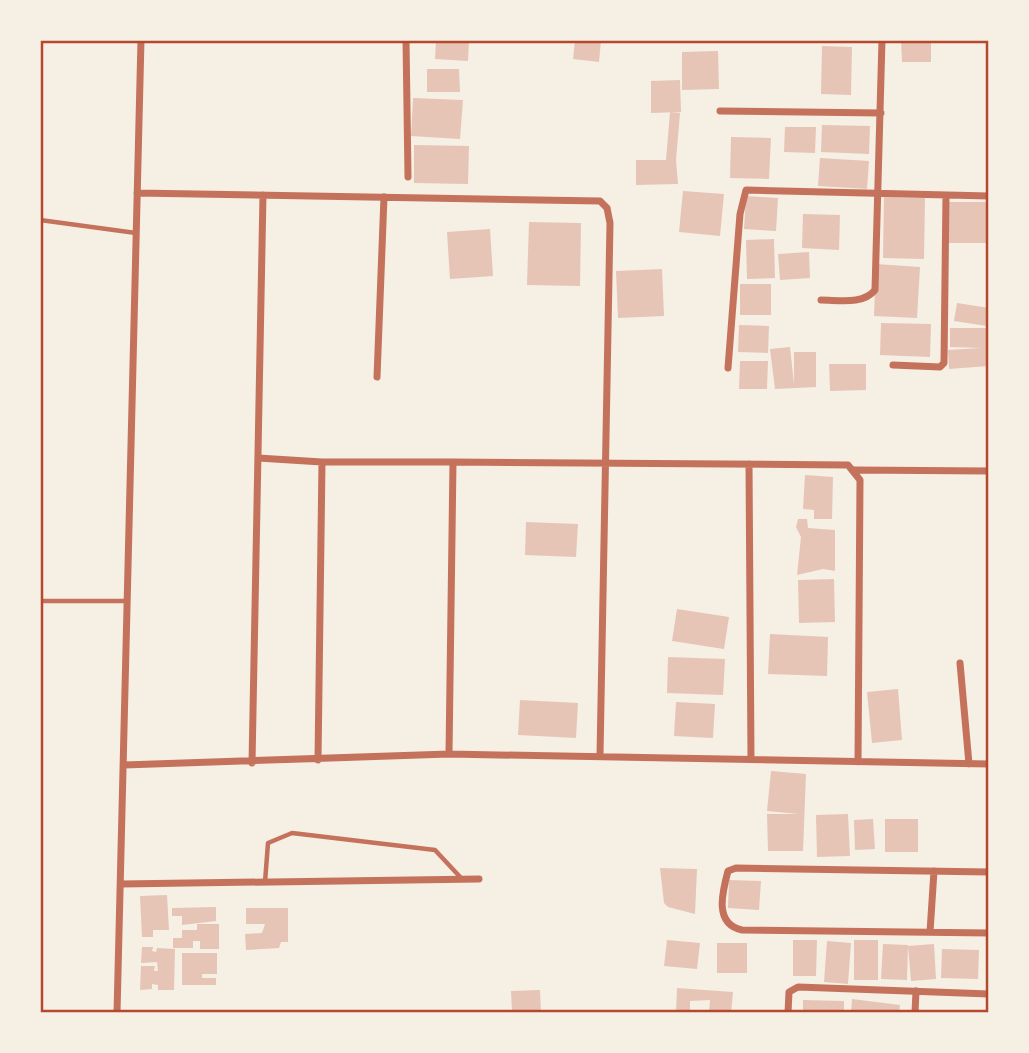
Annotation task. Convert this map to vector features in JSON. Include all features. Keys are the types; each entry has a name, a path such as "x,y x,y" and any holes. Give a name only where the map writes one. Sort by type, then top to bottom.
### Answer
{"street":[{"path":"117,1013 141,40"},
{"path":"407,40 408,177"},
{"path":"821,300 869,298 875,290 880,194 882,40"},
{"path":"720,111 881,113"},
{"path":"728,368 743,193 747,190 989,196"},
{"path":"137,193 600,201 607,208 610,223 600,755"},
{"path":"252,763 263,195"},
{"path":"893,365 940,366 944,363 946,195"},
{"path":"377,377 384,197"},
{"path":"258,458 322,462 605,461 849,466 860,480 858,762"},
{"path":"318,760 322,462"},
{"path":"449,754 453,462"},
{"path":"748,464 751,758"},
{"path":"854,470 989,471"},
{"path":"960,663 968,764"},
{"path":"124,765 252,763 449,754 989,764"},
{"path":"989,872 736,868 728,872 722,911 730,928 742,930 989,933"},
{"path":"930,932 934,871"},
{"path":"121,884 479,879"},
{"path":"788,1013 789,992 798,987 989,994"},
{"path":"915,1013 916,991"}],"lane":[{"path":"40,220 136,233"},
{"path":"40,601 128,601"},
{"path":"265,883 268,843 292,833 435,850 462,879"}],"building":[{"path":"436,40 469,40 468,61 435,59"},
{"path":"575,40 601,40 599,62 573,59"},
{"path":"901,40 931,40 931,62 902,62"},
{"path":"822,46 852,47 851,95 821,94"},
{"path":"718,51 719,89 682,90 682,52"},
{"path":"427,69 459,69 460,92 427,92"},
{"path":"680,80 681,112 651,113 651,81"},
{"path":"413,98 463,100 460,139 411,136"},
{"path":"670,112 680,113 676,160 678,184 636,185 636,160 666,160"},
{"path":"822,125 870,126 869,154 821,152"},
{"path":"785,127 816,127 815,153 784,152"},
{"path":"731,137 771,138 769,179 730,178"},
{"path":"414,145 469,146 468,184 414,183"},
{"path":"820,158 869,161 867,189 818,186"},
{"path":"683,191 724,194 720,236 679,232"},
{"path":"746,196 778,198 776,231 744,229"},
{"path":"884,197 925,198 924,259 883,258"},
{"path":"947,202 988,202 988,243 947,243"},
{"path":"803,214 840,215 839,250 802,248"},
{"path":"529,222 581,223 580,286 527,285"},
{"path":"490,229 493,276 450,279 447,232"},
{"path":"774,239 775,278 747,279 746,240"},
{"path":"809,252 810,278 780,280 778,254"},
{"path":"876,264 920,267 917,318 874,316"},
{"path":"662,269 664,316 618,318 616,271"},
{"path":"740,284 771,284 771,315 740,315"},
{"path":"957,303 989,308 987,326 954,321"},
{"path":"881,323 931,324 930,357 880,355"},
{"path":"739,325 769,326 768,353 738,352"},
{"path":"950,328 988,328 989,366 949,369 948,350 981,348 950,347"},
{"path":"790,347 794,384 794,352 816,352 816,387 775,389 770,349"},
{"path":"740,361 768,361 767,389 739,389"},
{"path":"829,364 866,364 866,390 830,391"},
{"path":"805,475 833,477 832,519 814,519 814,510 803,509"},
{"path":"798,519 807,519 808,528 835,530 835,571 823,569 797,575 801,537 796,527"},
{"path":"526,522 578,524 576,557 525,555"},
{"path":"834,579 835,622 799,623 798,580"},
{"path":"677,609 729,617 724,649 672,641"},
{"path":"770,634 828,637 827,676 768,674"},
{"path":"668,657 725,659 723,695 667,693"},
{"path":"898,689 902,740 872,743 867,692"},
{"path":"520,700 578,703 576,738 518,735"},
{"path":"676,702 715,704 713,738 674,736"},
{"path":"771,771 806,774 803,851 768,851 767,814 799,814 767,811"},
{"path":"848,814 850,856 817,857 816,815"},
{"path":"873,819 875,849 855,850 854,820"},
{"path":"885,819 918,819 918,852 885,852"},
{"path":"660,868 697,869 695,914 668,907 664,903"},
{"path":"729,880 761,881 759,910 728,908"},
{"path":"167,895 169,930 153,930 153,937 142,937 140,896"},
{"path":"216,907 216,921 182,925 182,916 172,916 172,908"},
{"path":"246,908 288,908 288,942 281,942 279,948 246,950 245,934 262,933 265,924 246,924"},
{"path":"197,924 219,924 219,949 200,949 200,941 193,941 193,948 173,948 173,938 182,938 182,930 197,930"},
{"path":"667,940 700,943 697,969 664,966"},
{"path":"793,940 817,940 816,976 793,976"},
{"path":"854,940 878,940 878,980 854,980"},
{"path":"827,941 851,943 848,984 824,982"},
{"path":"717,943 747,943 747,973 717,973"},
{"path":"883,944 908,945 907,980 881,979"},
{"path":"934,944 936,979 911,981 908,946"},
{"path":"142,947 153,947 152,951 156,952 157,948 175,949 174,990 158,990 158,985 152,984 152,989 140,990 141,966 155,966 154,971 158,971 157,962 141,963"},
{"path":"942,949 979,950 978,979 941,978"},
{"path":"182,953 217,953 217,974 202,974 202,978 216,978 216,985 182,985"},
{"path":"677,988 733,992 731,1013 709,1013 710,1000 690,1001 690,1013 676,1013"},
{"path":"540,990 541,1013 512,1012 511,991"},
{"path":"852,999 900,1005 899,1013 851,1013"},
{"path":"803,1000 844,1001 844,1013 803,1013"}]}
